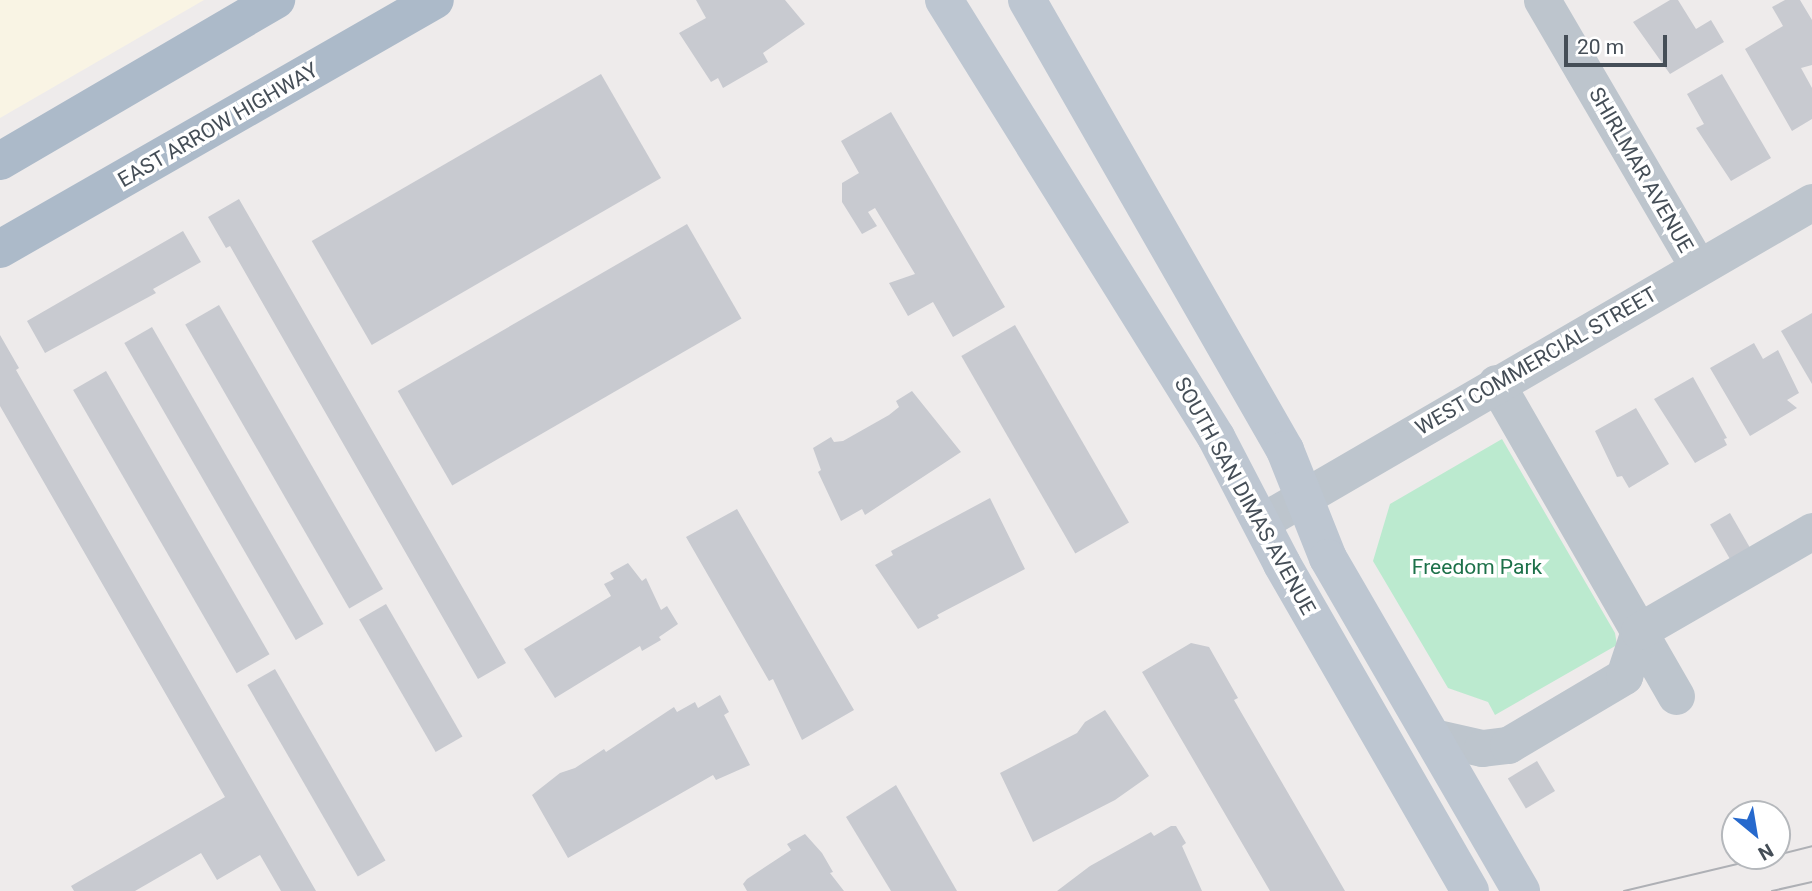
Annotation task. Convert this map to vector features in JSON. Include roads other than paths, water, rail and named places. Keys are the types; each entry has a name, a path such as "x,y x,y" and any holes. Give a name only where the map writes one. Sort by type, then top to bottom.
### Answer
{"main road":[{"path":"0,161 276,0"},
{"name":"EAST ARROW HIGHWAY","path":"0,249 435,0"}],"street":[{"name":"SOUTH SAN DIMAS AVENUE","path":"944,0 1216,437 1261,522 1470,891"},
{"name":"SOUTH SAN DIMAS AVENUE","path":"1027,0 1285,450 1328,558 1521,891"},
{"name":"SHIRLMAR AVENUE","path":"1542,0 1698,267"},
{"name":"WEST COMMERCIAL STREET","path":"1261,522 1302,495 1812,202"},
{"path":"1496,383 1676,696"},
{"path":"1433,737 1482,748 1508,745 1624,677 1639,631 1812,531"}],"tram line":[{"path":"1791,851 1812,846"},
{"path":"1624,891 1721,868"},
{"path":"1772,891 1812,882"}],"park label":[{"name":"Freedom Park","path":"1477,567"}]}
